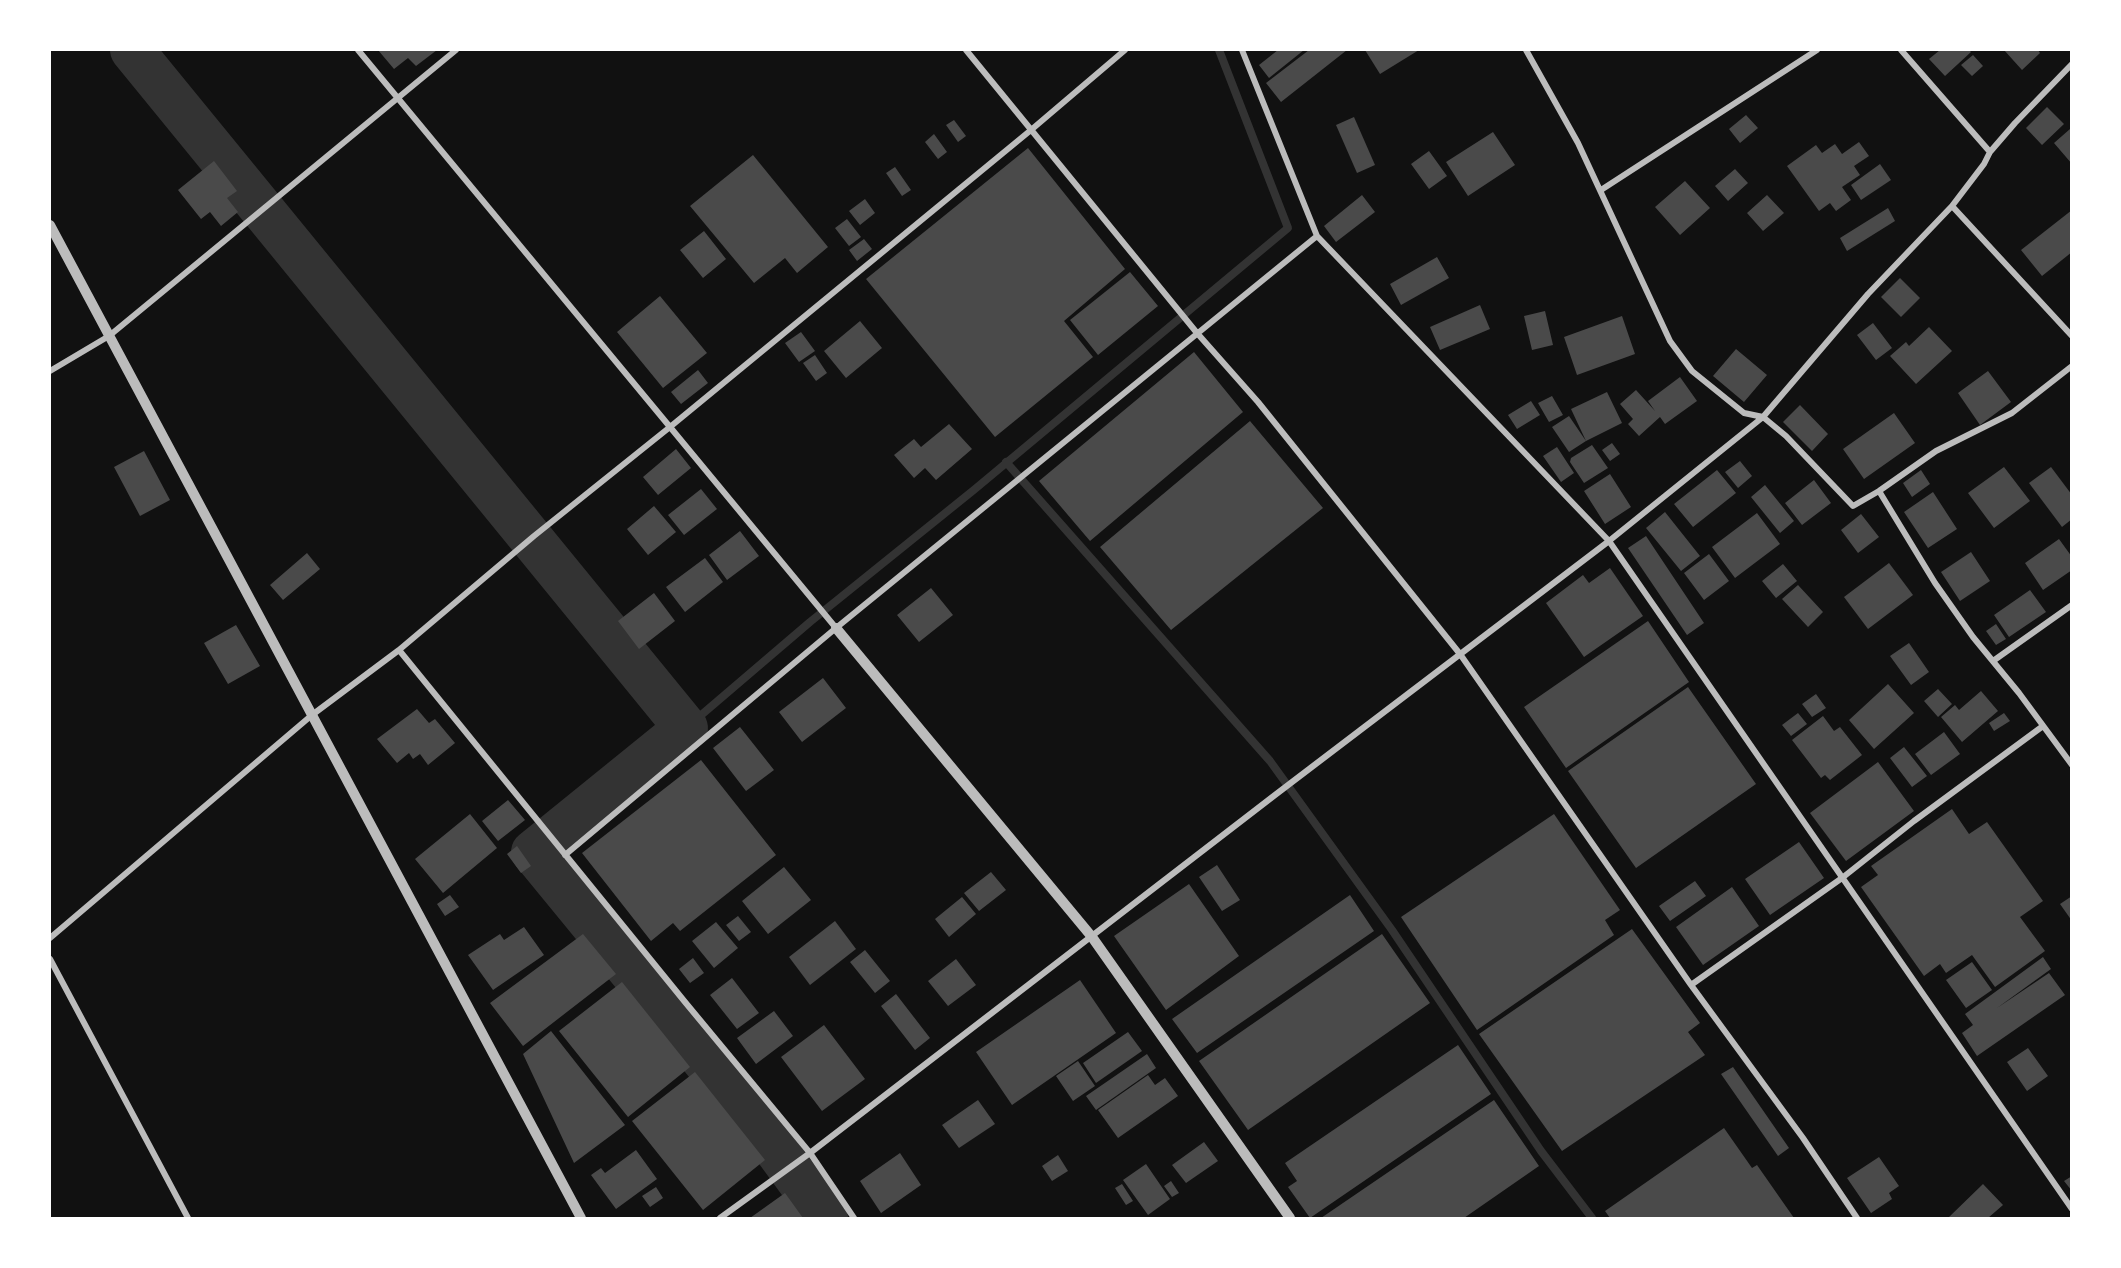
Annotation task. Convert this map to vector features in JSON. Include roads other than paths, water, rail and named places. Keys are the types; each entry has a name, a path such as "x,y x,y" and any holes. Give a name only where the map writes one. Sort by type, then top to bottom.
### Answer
{"street":[{"path":"358,50 1092,937 1290,1218"},
{"path":"50,371 109,336 456,50"},
{"path":"966,50 1195,330 1258,402 1460,654 1691,985 1803,1138 1857,1218"},
{"path":"50,938 312,716 399,650 1125,50"},
{"path":"1242,50 1317,236 1609,541 2072,1209"},
{"path":"1526,50 1578,143 1670,341 1680,357 1692,371 1744,413 1763,417 1786,436 1853,506 1879,491 1936,451 2012,413 2072,366"},
{"path":"1601,190 1818,50"},
{"path":"1901,50 1990,152"},
{"path":"720,1218 803,1159 1609,541 1763,417 1868,294 1952,206 1984,164 1990,152 2015,123 2072,64"},
{"path":"1952,206 2072,336"},
{"path":"50,225 580,1218"},
{"path":"564,854 1032,468 1195,330 1317,236"},
{"path":"1879,491 1935,583 1973,637 2072,765"},
{"path":"1993,661 2072,605"},
{"path":"399,650 810,1153 854,1218"},
{"path":"1691,985 1842,878 1914,821 2043,726"},
{"path":"50,958 188,1218"}],"waterway":[{"path":"132,50 686,728 533,852 766,1136 826,1218"},
{"path":"686,728 810,622 975,489 1288,228 1219,50"},
{"path":"1006,462 1270,761 1392,930 1541,1151 1592,1218"}]}
